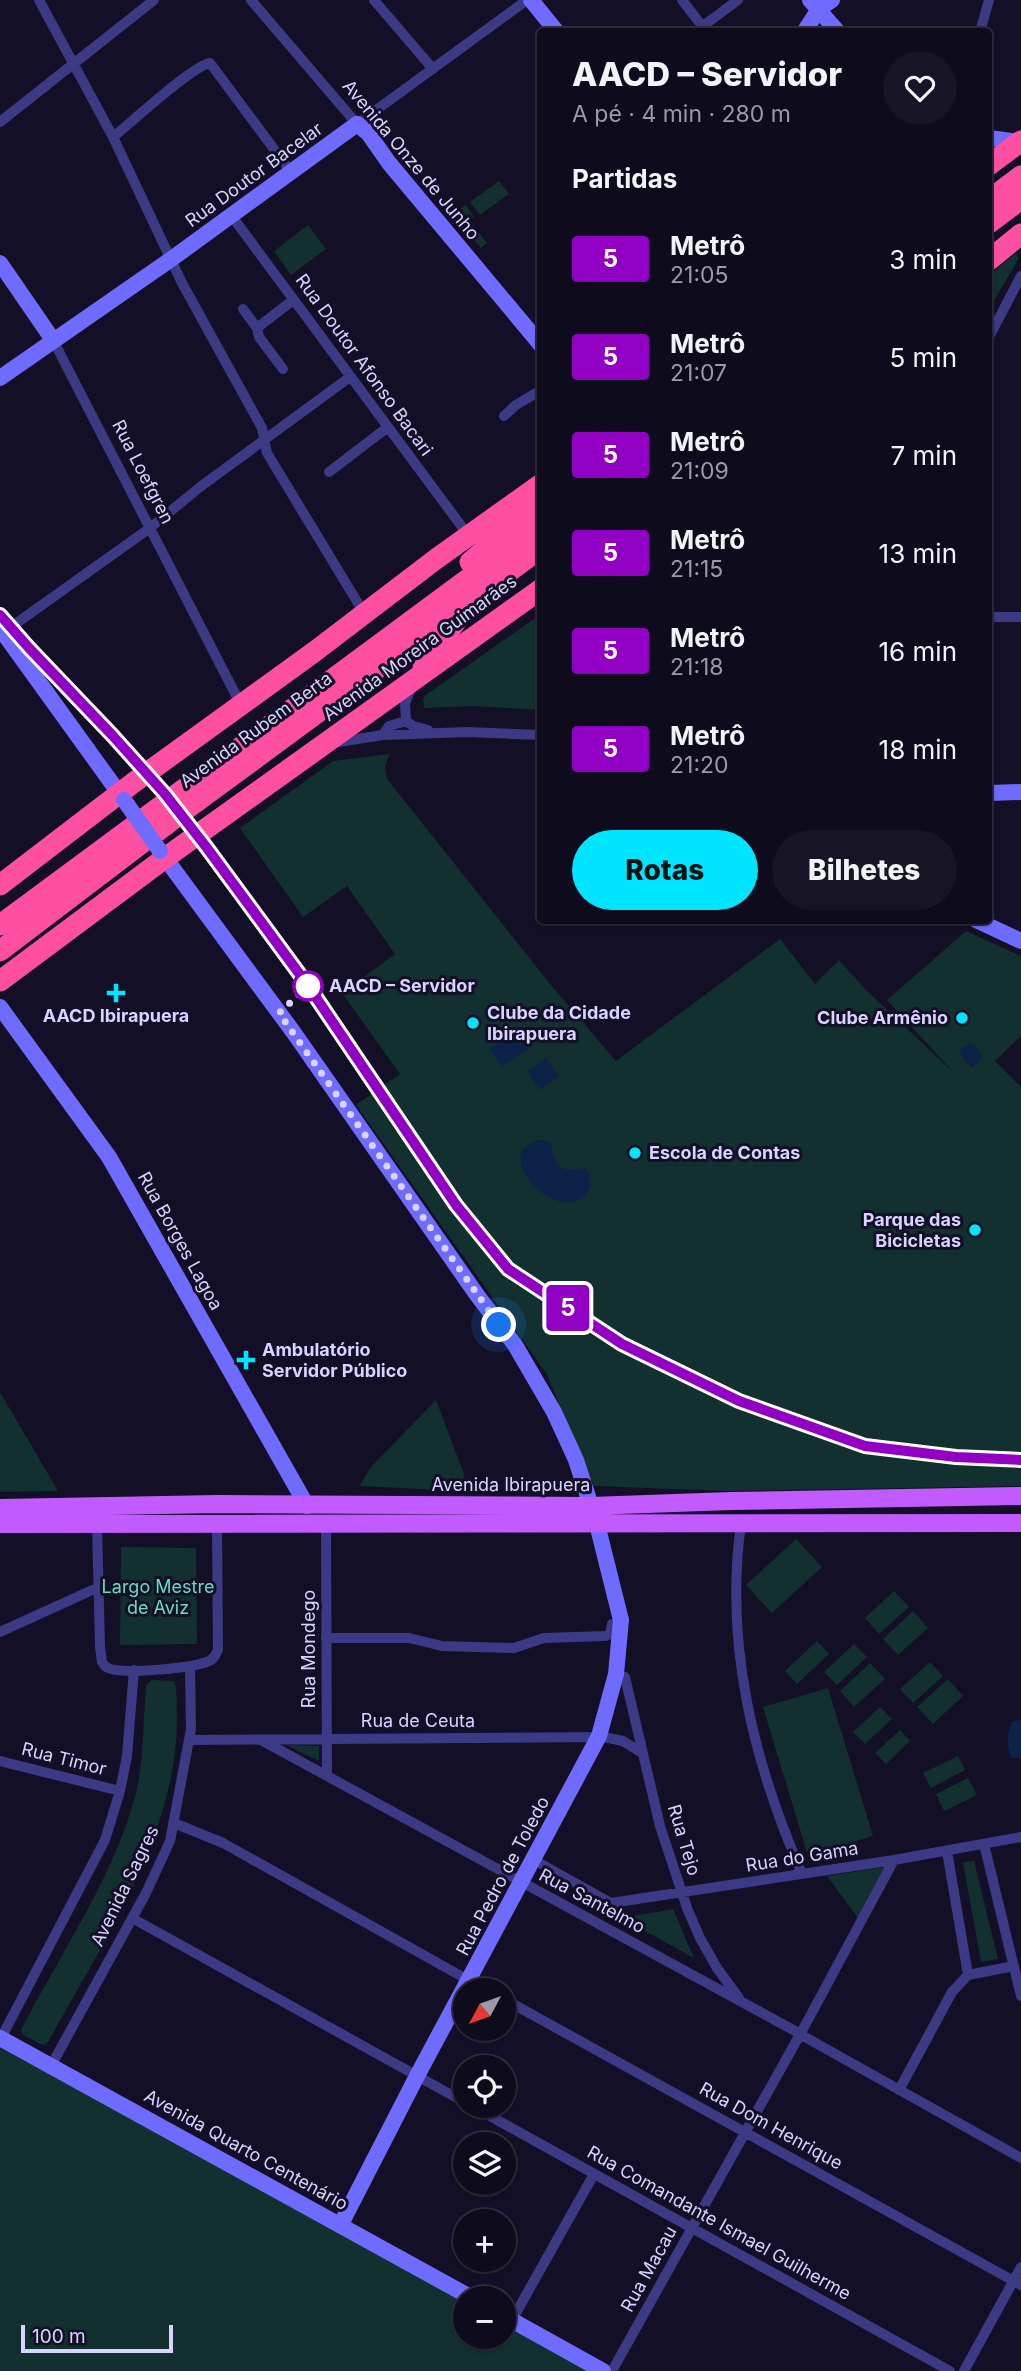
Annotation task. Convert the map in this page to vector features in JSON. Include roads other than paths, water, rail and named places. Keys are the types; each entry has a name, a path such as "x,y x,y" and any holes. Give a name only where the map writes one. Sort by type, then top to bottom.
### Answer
{"highway":[{"path":"992,166 1020,141"},
{"path":"992,198 1021,176"},
{"path":"992,221 1021,199"},
{"path":"992,247 1021,231"},
{"path":"992,257 1021,231"},
{"path":"0,885 122,797 468,535 537,487"},
{"path":"298,704 326,675 537,506"},
{"name":"Avenida Rubem Berta","path":"0,925 537,528"},
{"name":"Avenida Rubem Berta","path":"0,951 192,805 537,551"},
{"name":"Avenida Moreira Guimarães","path":"0,981 163,855 326,744 537,592"},
{"path":"414,681 474,598"}],"main road":[{"path":"580,1505 579,1498 585,1487"},
{"name":"Avenida Ibirapuera","path":"0,1508 218,1504 580,1505 1021,1496"},
{"path":"284,1524 299,1516 307,1506"},
{"path":"0,1524 1021,1523"}],"street":[{"path":"39,0 113,137 170,260 262,428 267,453 363,613"},
{"path":"0,121 154,0"},
{"name":"Avenida Onze de Junho","path":"251,0 355,125 368,133 389,163 537,340"},
{"path":"374,0 433,69"},
{"path":"529,0 554,28"},
{"name":"Rua Doutor Bacelar","path":"0,378 170,260 529,0"},
{"path":"682,0 701,28"},
{"path":"704,28 738,0"},
{"path":"981,28 989,0"},
{"path":"806,28 820,2"},
{"path":"820,2 836,28"},
{"path":"113,137 187,75 203,64 210,63 291,172"},
{"path":"992,138 1020,141"},
{"name":"Rua Doutor Afonso Bacari","path":"231,215 468,535"},
{"name":"Rua Loefgren","path":"0,263 54,340 241,705"},
{"path":"992,331 1021,276"},
{"path":"257,328 293,300"},
{"path":"243,309 257,328 259,337 283,369"},
{"path":"351,377 150,528 1,632 286,1022 515,1345 554,1412 585,1487"},
{"path":"504,416 537,392"},
{"path":"329,472 388,427"},
{"path":"992,617 1021,617"},
{"path":"396,735 406,721 405,703 414,681"},
{"path":"383,736 389,726 406,721 422,729 445,734"},
{"path":"326,744 396,735 467,732 537,734"},
{"path":"992,793 1021,792"},
{"path":"985,924 1021,941"},
{"name":"Rua Borges Lagoa","path":"0,1007 109,1157 307,1506"},
{"name":"Rua Pedro de Toledo","path":"470,1978 599,1735 617,1712 621,1675 591,1524 580,1505"},
{"path":"97,1525 102,1662 113,1670 134,1670 190,1666 210,1661 218,1650 217,1523"},
{"name":"Rua Mondego","path":"326,1524 327,1775"},
{"path":"741,1524 735,1590 744,1688 752,1733 771,1796 802,1874"},
{"path":"0,1632 99,1587"},
{"path":"326,1638 409,1638 442,1646 514,1648 544,1638 612,1632"},
{"name":"Avenida Sagres","path":"51,2066 132,1919 170,1841 190,1740 190,1666"},
{"path":"0,2038 100,1851 120,1791 127,1756 134,1670"},
{"name":"Rua Tejo","path":"621,1675 660,1826 682,1893 700,1938 717,1968 741,2000"},
{"name":"Rua de Ceuta","path":"190,1740 599,1735 624,1741 642,1753"},
{"name":"Rua Santelmo","path":"261,1740 741,2000 1021,2158"},
{"name":"Rua Timor","path":"0,1761 120,1791"},
{"path":"174,1823 223,1843 465,1978"},
{"name":"Rua do Gama","path":"611,1903 947,1852 1021,1837"},
{"path":"984,1844 1021,1996"},
{"path":"947,1852 968,1975"},
{"path":"534,1860 611,1903 600,1924"},
{"name":"Rua Macau","path":"612,2371 894,1860"},
{"name":"Rua Comandante Ismael Guilherme","path":"132,1919 453,2096"},
{"path":"899,2090 952,1992 968,1975 1014,1966"},
{"name":"Rua Dom Henrique","path":"516,2007 1017,2283"},
{"name":"Rua Pedro de Toledo","path":"341,2224 453,2010"},
{"name":"Avenida Quarto Centenário","path":"0,2038 453,2287"},
{"name":"Rua Comandante Ismael Guilherme","path":"493,2118 950,2371"},
{"path":"516,2305 594,2174"},
{"path":"964,2371 1017,2283 1021,2267"},
{"path":"516,2322 603,2371"}],"water":[{"path":"520,1027 533,1045 502,1067 490,1049"},
{"path":"969,1044 974,1045 983,1056 979,1063 971,1067 960,1054 962,1048"},
{"path":"546,1058 559,1076 540,1090 527,1071"},
{"path":"540,1140 551,1143 554,1157 560,1166 570,1170 584,1168 588,1171 591,1184 581,1199 567,1203 551,1198 525,1175 521,1161 525,1148"},
{"path":"1021,1720 1021,1758 1011,1758 1009,1730 1012,1721"}],"metro line":[{"name":"5","path":"0,615 165,794 207,848 309,987 456,1205 508,1269 622,1344 739,1401 865,1446 956,1457 1021,1460"}],"place":[{"name":"AACD – Servidor","path":"308,986"},
{"name":"AACD Ibirapuera","path":"116,993"},
{"name":"Clube Armênio","path":"962,1018"},
{"name":"Clube da Cidade Ibirapuera","path":"473,1023"},
{"name":"Escola de Contas","path":"635,1153"},
{"name":"Parque das Bicicletas","path":"975,1230"},
{"name":"Ambulatório Servidor Público","path":"246,1360"}],"park label":[{"name":"Largo Mestre de Aviz","path":"158,1597"}]}
